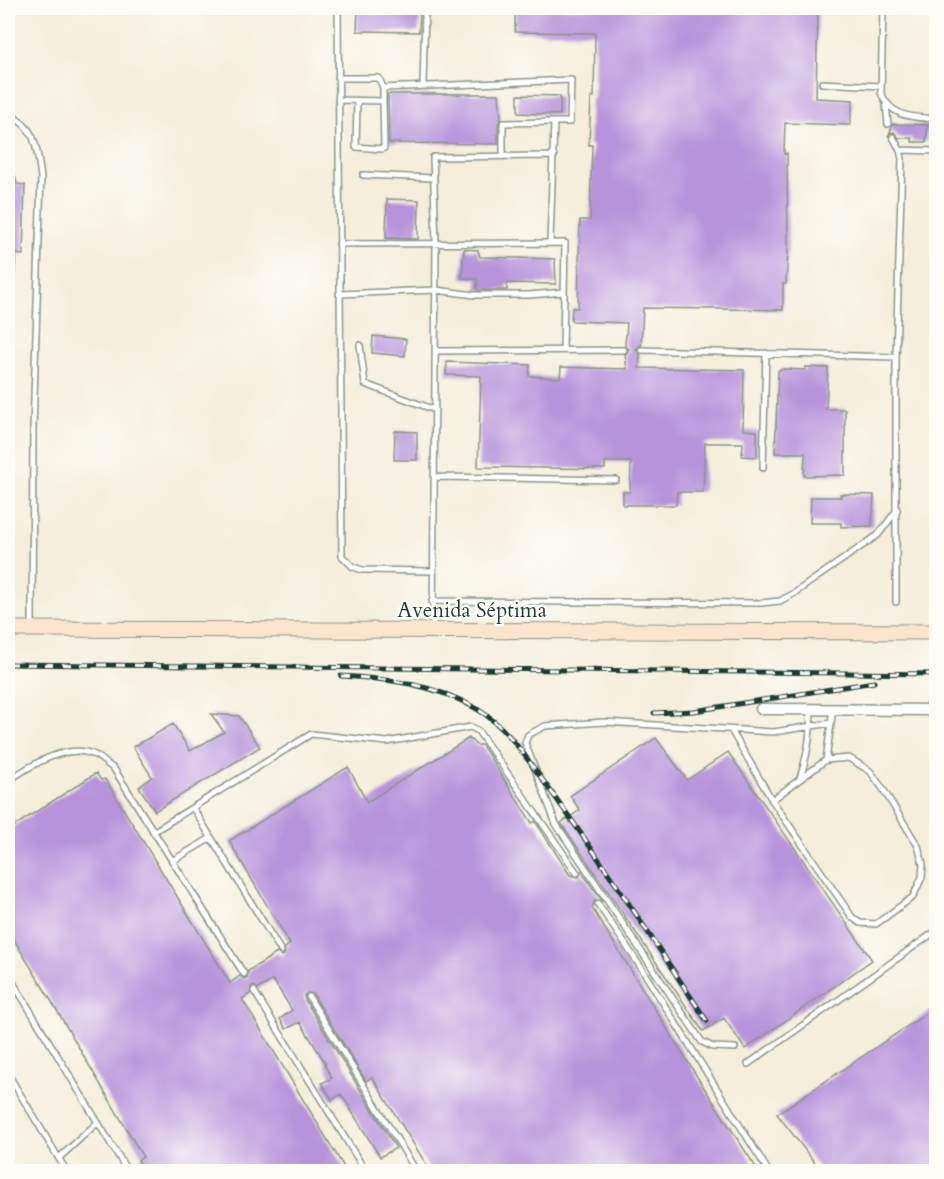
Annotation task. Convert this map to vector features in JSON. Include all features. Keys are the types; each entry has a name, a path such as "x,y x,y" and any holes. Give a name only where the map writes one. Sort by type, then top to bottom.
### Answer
{"street":[{"name":"Avenida Séptima","path":"8,629 936,632"},
{"path":"761,708 936,710"}],"lane":[{"path":"338,8 342,556 353,567 363,570 432,571"},
{"path":"423,86 424,8"},
{"path":"883,8 881,93 886,104 888,124"},
{"path":"338,78 380,78 383,88 384,147 356,147 357,100"},
{"path":"383,88 571,80 570,122 503,123 503,156"},
{"path":"822,83 881,86"},
{"path":"338,100 383,101"},
{"path":"886,104 898,113 936,120"},
{"path":"8,114 19,119 29,129 37,145 41,178 33,429 32,630"},
{"path":"550,243 554,122"},
{"path":"893,137 902,159 896,357 896,602"},
{"path":"900,150 936,151"},
{"path":"433,631 436,243 433,157 554,156"},
{"path":"363,175 434,178"},
{"path":"339,244 565,243 563,349"},
{"path":"339,294 436,290 475,295 529,295 564,292"},
{"path":"360,345 365,384 435,410"},
{"path":"436,351 624,350"},
{"path":"641,350 896,357"},
{"path":"763,468 766,353"},
{"path":"434,477 616,480"},
{"path":"432,601 761,603 780,601 878,535 897,510"},
{"path":"800,779 806,761 811,709"},
{"path":"826,760 833,709"},
{"path":"735,1048 713,1047 702,1042 556,824 525,743 528,735 545,726 592,722 774,732 831,723"},
{"path":"153,832 311,734 387,742 471,727 478,731 577,873"},
{"path":"731,730 772,800 852,917 860,923 876,924 913,897 922,877 923,864 918,846 870,771 849,758 826,760 772,800"},
{"path":"8,781 48,757 80,752 95,754 114,769 244,974"},
{"path":"193,808 280,951"},
{"path":"172,861 211,838"},
{"path":"598,904 638,963 769,1172"},
{"path":"748,1064 936,931"},
{"path":"8,974 128,1172"},
{"path":"254,991 366,1172"},
{"path":"309,997 417,1172"},
{"path":"8,1074 67,1172"},
{"path":"59,1158 97,1123"}],"building":[{"path":"358,8 420,8 419,32 357,31"},
{"path":"515,8 818,8 816,98 853,100 850,125 785,123 788,252 786,284 783,284 783,310 643,308 641,345 636,349 640,355 639,368 744,370 743,430 757,431 757,457 742,456 743,443 705,443 703,492 677,492 676,505 623,505 623,492 630,492 631,462 605,462 605,469 478,467 481,376 446,375 447,362 530,365 529,376 560,378 561,367 627,369 625,355 629,349 625,345 627,323 571,321 572,308 578,308 580,220 590,220 592,145 589,145 591,97 594,97 595,33 515,32"},
{"path":"388,94 499,94 501,119 498,123 498,144 389,143"},
{"path":"518,95 560,96 560,115 518,113"},
{"path":"893,124 928,125 926,142 912,142 912,138 899,138 894,132 888,137"},
{"path":"8,176 15,176 17,184 25,185 23,255 16,254 14,282 8,282"},
{"path":"387,199 419,200 418,239 386,238"},
{"path":"464,249 478,250 480,257 555,259 556,284 507,283 507,290 477,290 477,279 462,278"},
{"path":"373,336 406,339 405,356 372,353"},
{"path":"805,367 828,368 826,409 845,409 845,475 804,476 805,453 775,453 778,371 783,369 805,370"},
{"path":"395,431 417,432 417,460 394,460"},
{"path":"840,494 874,495 872,526 841,527 841,523 810,523 811,497 841,497"},
{"path":"211,714 239,716 260,747 155,811 139,787 152,777 133,747 173,724 190,751 224,732"},
{"path":"469,738 476,745 482,745 532,823 535,821 570,875 579,877 581,871 602,901 595,900 592,908 759,1172 431,1172 372,1077 366,1081 313,994 307,993 304,995 305,1000 396,1148 380,1157 341,1094 332,1100 322,1083 332,1078 300,1022 286,1029 280,1019 292,1010 273,980 258,989 251,987 250,994 242,999 347,1172 145,1172 138,1160 143,1157 8,930 8,830 96,773 101,780 105,779 230,983 240,976 247,978 248,971 277,953 284,955 285,948 290,944 229,841 348,767 367,802"},
{"path":"656,738 687,780 728,752 872,960 745,1049 724,1018 703,1031 561,823 580,810 570,796"},
{"path":"936,1007 936,1172 822,1172 777,1114"}],"railway":[{"path":"8,664 936,674"},
{"path":"341,676 394,681 428,688 477,709 499,726 526,757 570,818 707,1021"},
{"path":"654,713 694,711 874,682"}]}
